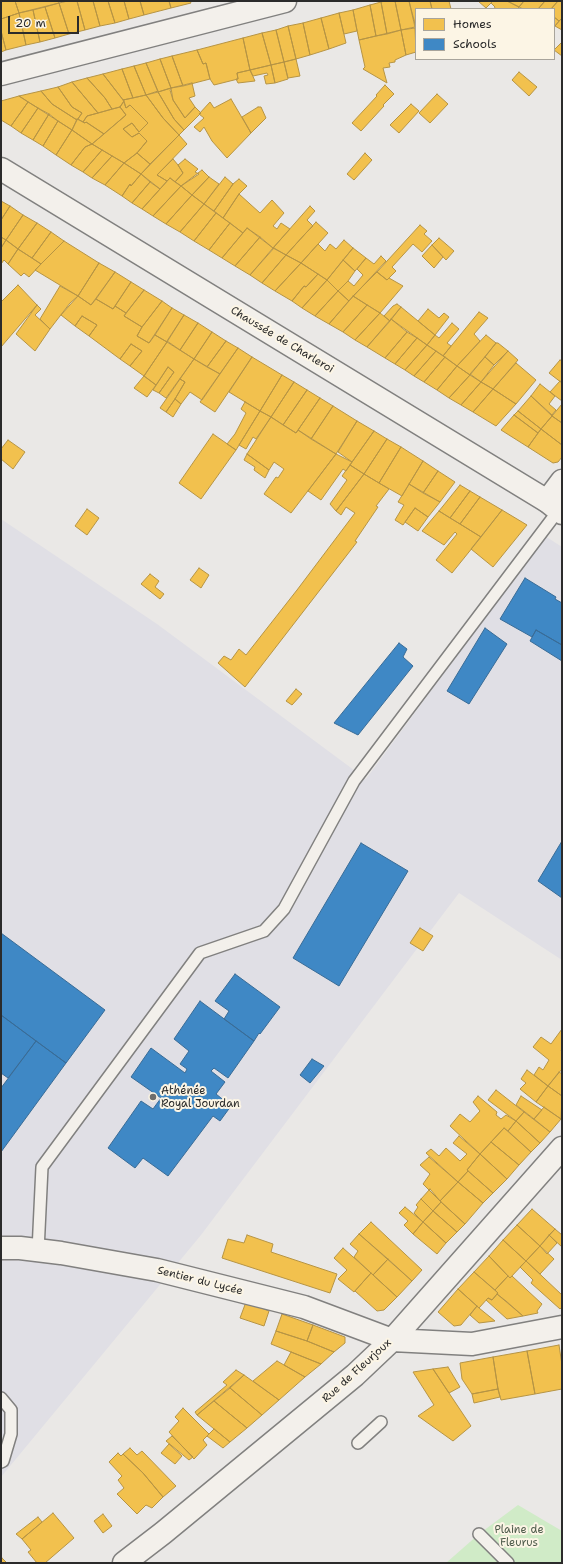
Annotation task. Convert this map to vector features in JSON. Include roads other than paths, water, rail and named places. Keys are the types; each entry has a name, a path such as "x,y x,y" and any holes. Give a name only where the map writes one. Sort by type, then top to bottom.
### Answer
{"street":[{"path":"1,74 285,1"},
{"name":"Chaussée de Charleroi","path":"1,169 555,508"},
{"path":"555,508 562,481"},
{"name":"Rue de Fleurjoux","path":"124,1563 163,1533 346,1383 392,1340 562,1148"},
{"name":"Sentier du Lycée","path":"1,1248 20,1248 61,1253 157,1270 304,1307 392,1340 472,1344 562,1327"}],"lane":[{"path":"38,1251 42,1167 200,953 264,931 284,909 354,781 555,508"},
{"path":"1,1398 11,1410 11,1434 1,1462"},
{"path":"358,1442 381,1422"},
{"path":"479,1534 508,1563"}],"place":[{"name":"Athénée Royal Jourdan","path":"153,1097"}],"park label":[{"name":"Plaine de Fleurus","path":"519,1536"}]}
